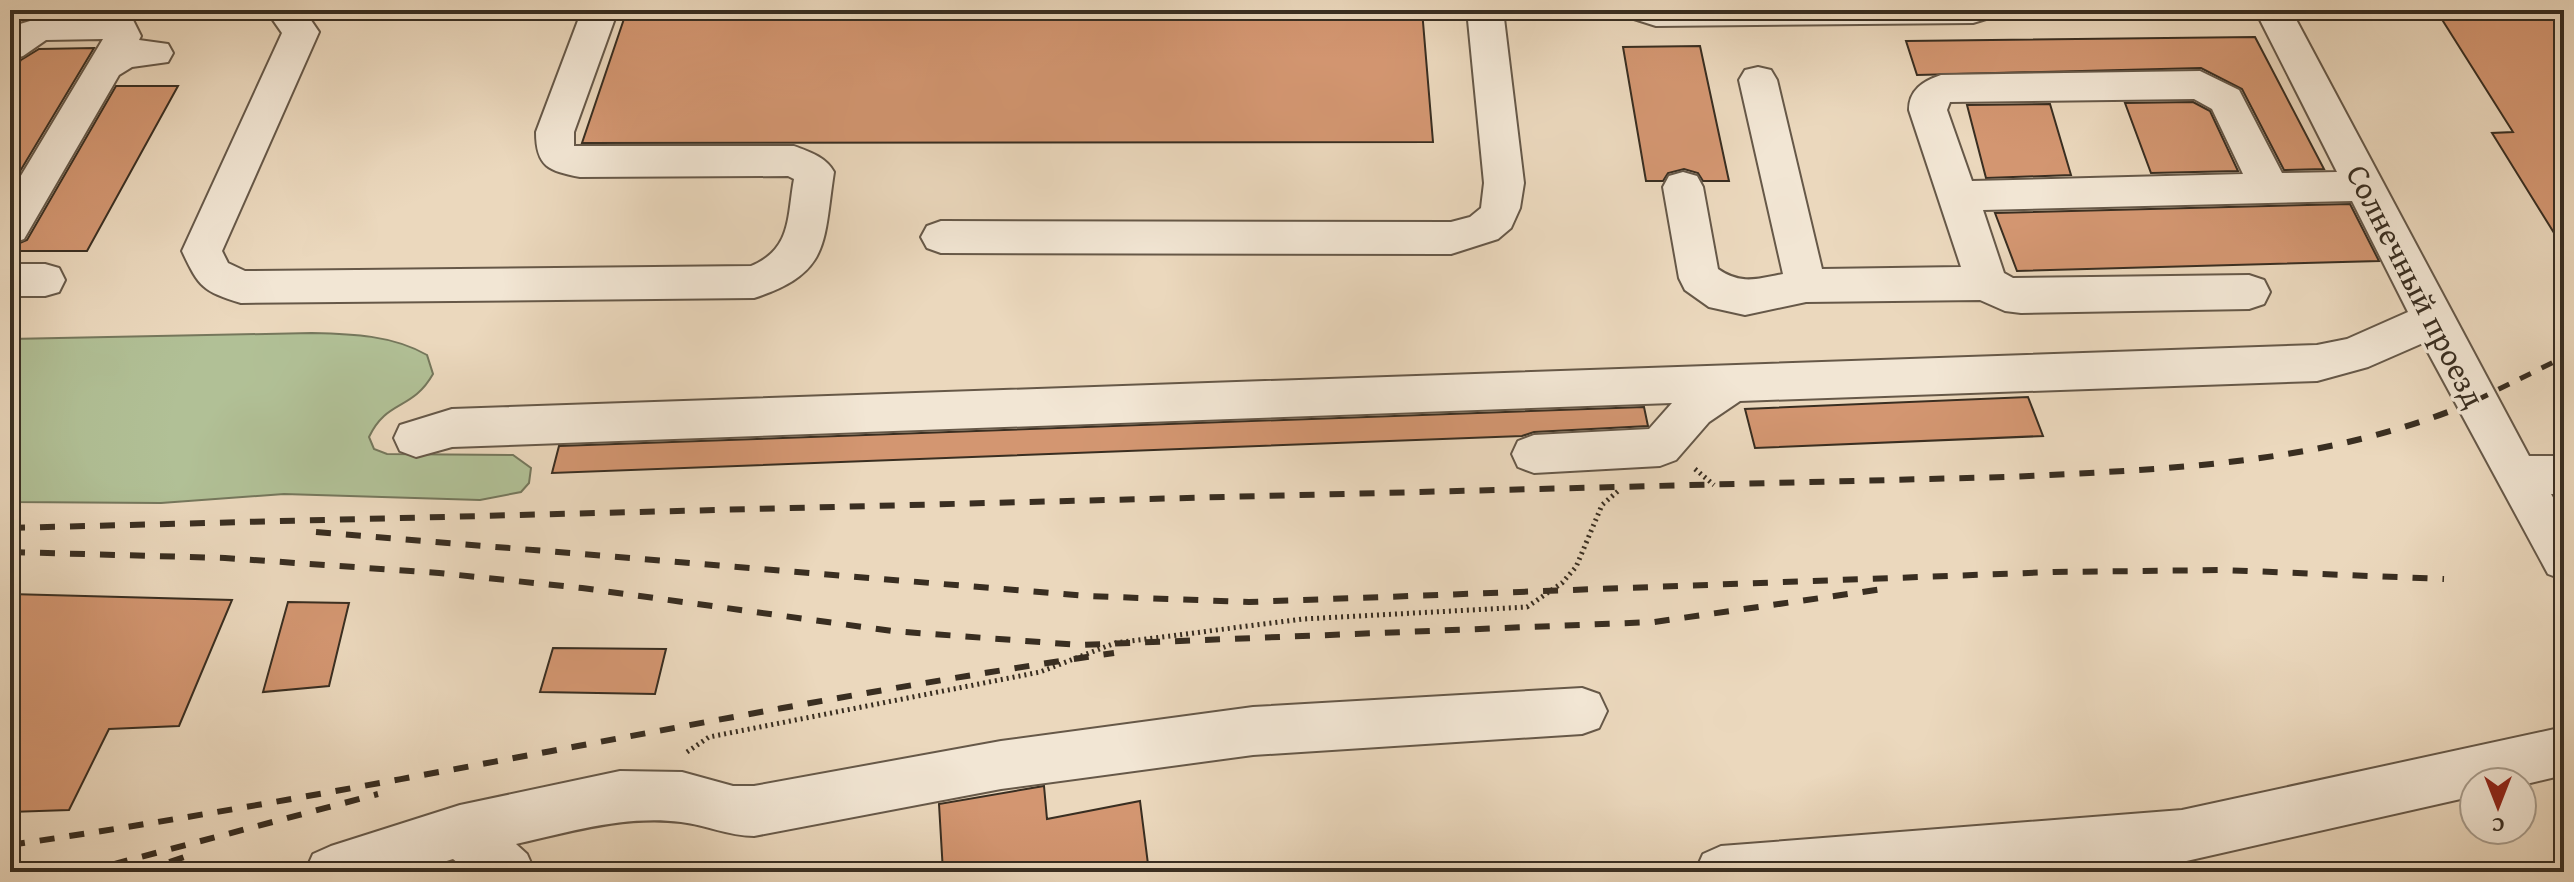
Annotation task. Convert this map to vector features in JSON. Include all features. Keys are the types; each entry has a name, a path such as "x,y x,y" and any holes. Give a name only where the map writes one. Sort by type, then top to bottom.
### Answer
{"lane":[{"path":"284,10 301,32 202,251 213,274 241,287 754,282 783,270 802,249 815,172 794,161 580,162 564,159 555,151 555,132 600,10"},
{"path":"941,237 1451,238 1487,229 1503,209 1504,183 1485,10"},
{"path":"1647,10 1656,13 1973,10"},
{"name":"Солнечный проезд","path":"2273,10 2433,320 2564,559"},
{"path":"10,47 29,30 44,26 119,27 123,36 10,228"},
{"path":"106,66 124,54 155,53"},
{"path":"1758,80 1806,286"},
{"path":"1987,283 1928,110 1928,100 1941,89 2200,85 2226,100 2270,188"},
{"path":"1958,196 2364,186"},
{"path":"1683,187 1699,278 1709,288 1724,295 1745,298 1806,286 1987,283 2005,294 2021,296 2249,292"},
{"path":"416,438 452,428 2317,363 2353,355 2433,320"},
{"path":"1534,454 1660,447 1694,409 1733,383"},
{"path":"2518,475 2564,475"},
{"path":"331,872 460,831 620,796 682,797 733,811 754,811 1001,765 1253,731 1582,711"},
{"path":"1721,872 2182,836 2564,751"},
{"path":"460,831 509,872"}],"path":[{"path":"684,754 709,737 1040,672 1115,643 1303,619 1527,607 1562,583 1576,567 1602,505 1622,487"}],"green space":[{"path":"312,333 386,340 427,355 433,374 417,394 376,425 369,437 374,449 387,454 513,455 531,468 529,483 521,492 480,500 284,494 161,503 10,502 10,339"}],"building":[{"path":"627,10 1422,10 1433,142 582,143"},
{"path":"2436,10 2564,10 2564,249 2492,133 2513,132"},
{"path":"2255,37 2324,169 2284,170 2242,89 2201,68 1917,75 1906,41"},
{"path":"1700,46 1729,181 1703,181 1698,173 1684,169 1668,173 1663,181 1646,181 1623,47"},
{"path":"94,48 10,188 10,77 21,60 39,49"},
{"path":"116,86 178,86 87,251 10,251 10,247 27,240"},
{"path":"2193,102 2210,111 2238,171 2151,173 2125,103"},
{"path":"2050,104 2071,175 1986,178 1967,105"},
{"path":"2350,204 2379,261 2017,271 1995,213"},
{"path":"2028,397 2043,436 1755,448 1745,409"},
{"path":"1644,407 1648,426 1534,432 1522,436 552,473 559,446"},
{"path":"10,594 232,600 179,726 109,729 69,810 10,812"},
{"path":"288,602 349,603 329,686 263,692"},
{"path":"553,648 666,649 655,694 540,692"},
{"path":"1044,786 1047,819 1140,801 1149,872 943,872 939,804"}],"railway":[{"path":"2478,400 2564,357"},
{"path":"2478,400 2482,398"},
{"path":"10,528 2007,477 2129,471 2249,460 2308,450 2425,420 2478,400"},
{"path":"316,532 1087,596 1249,602 2054,572 2223,570 2444,579"},
{"path":"10,552 225,558 439,573 582,588 892,631 1079,645 1654,622 1883,589"},
{"path":"10,845 287,800 837,698 1114,653"},
{"path":"84,872 378,794"},
{"path":"141,872 187,856"}]}
